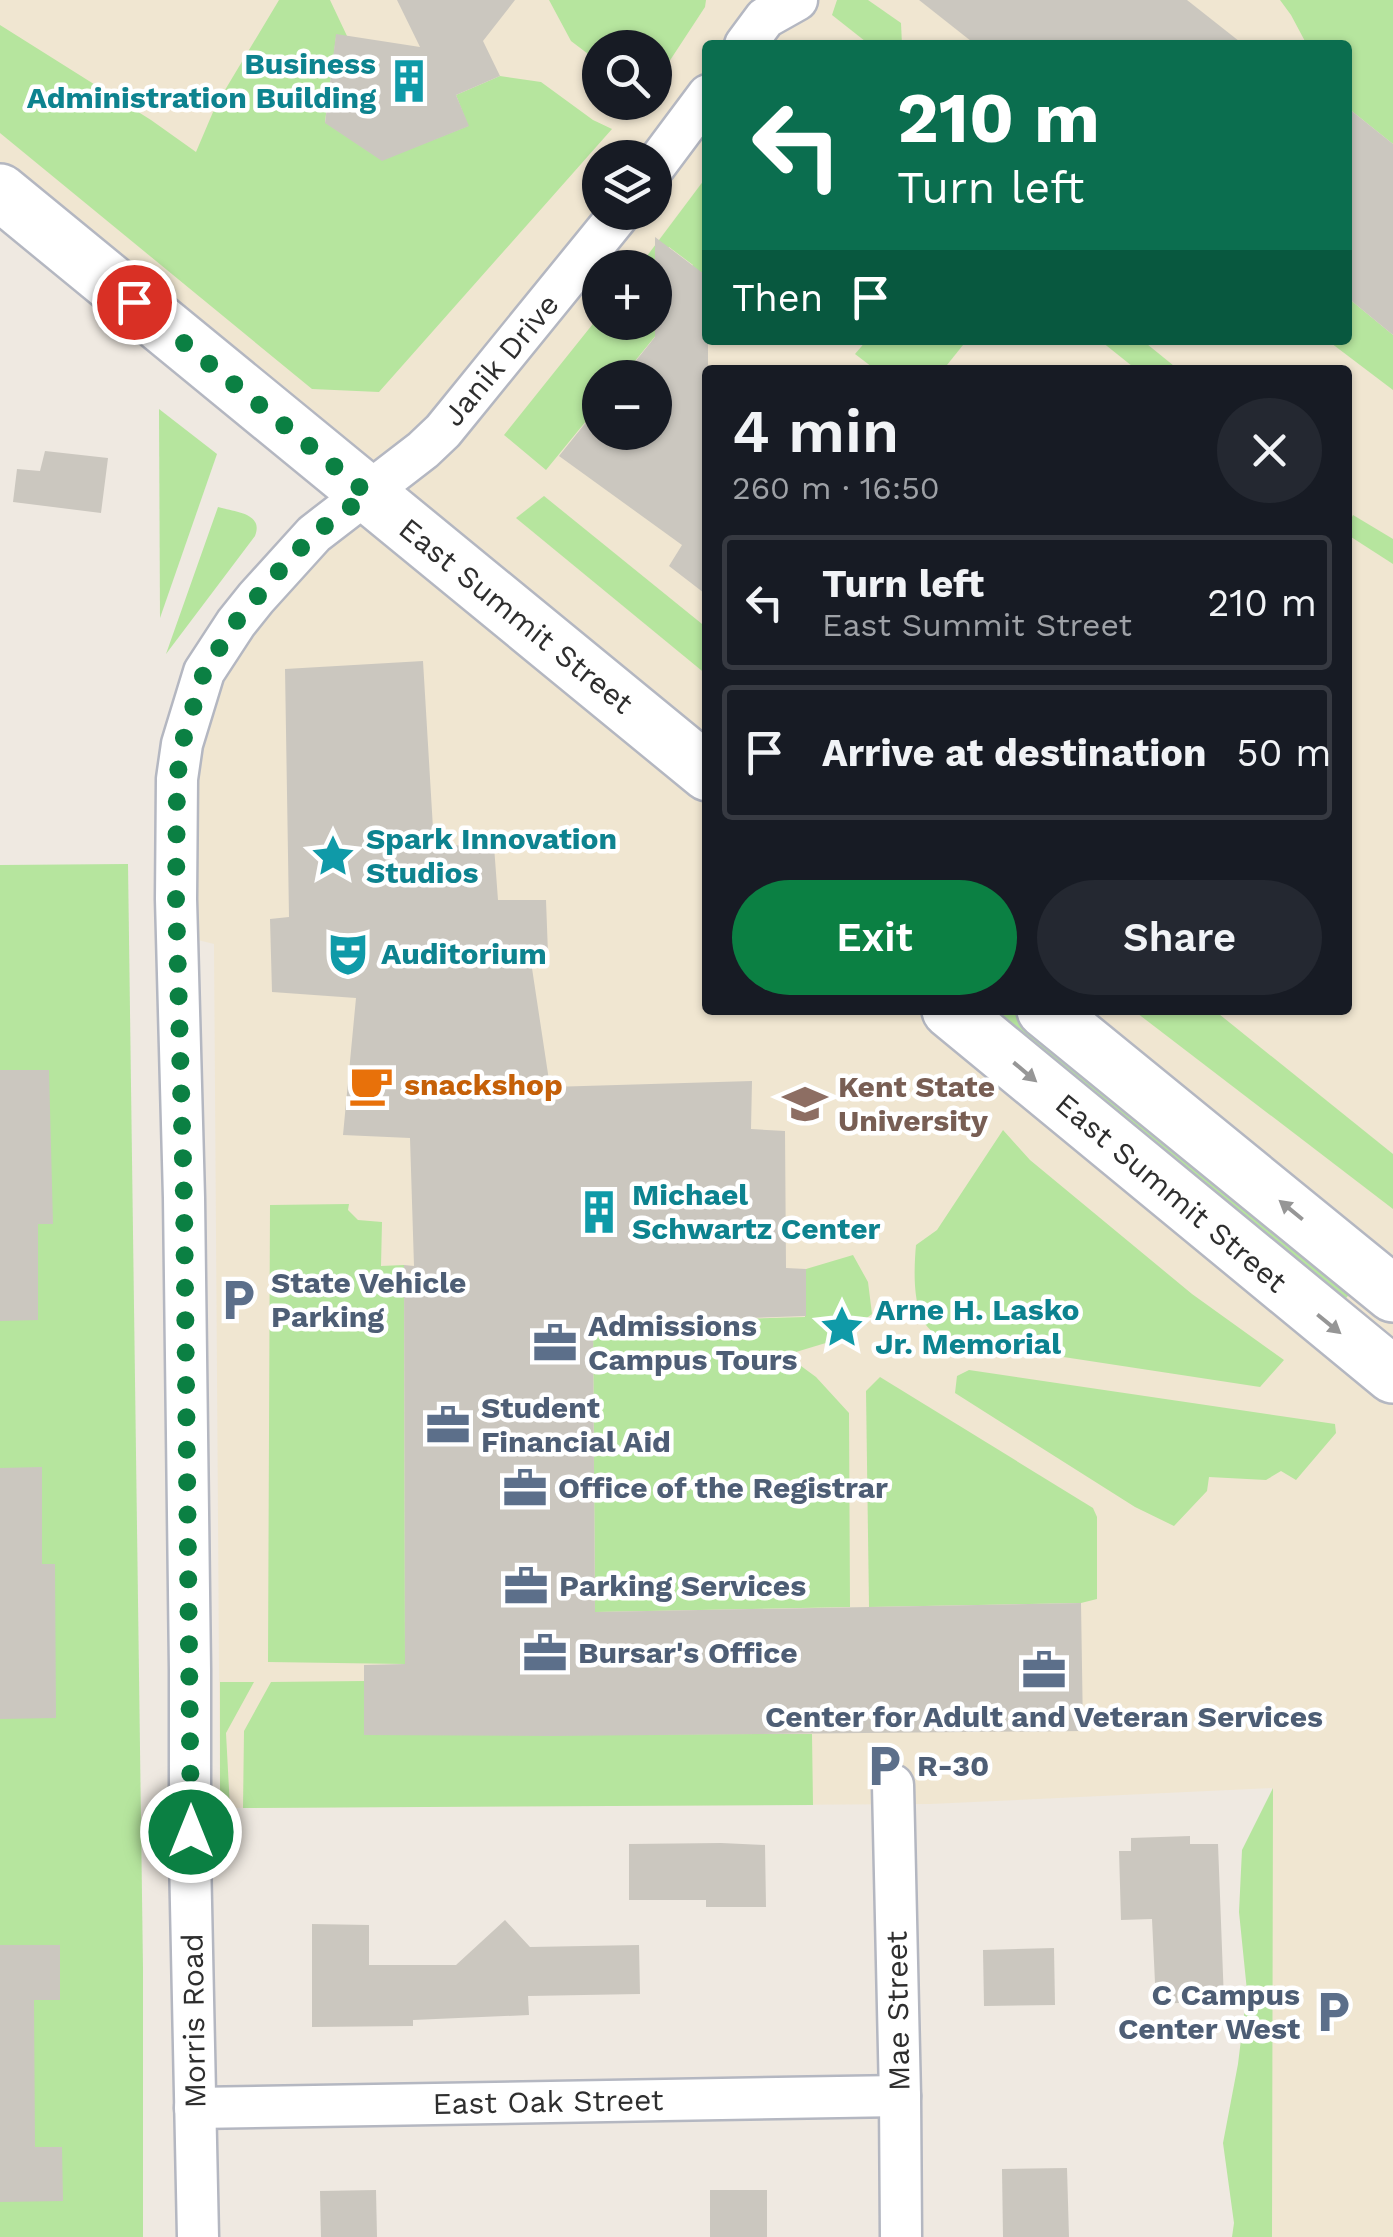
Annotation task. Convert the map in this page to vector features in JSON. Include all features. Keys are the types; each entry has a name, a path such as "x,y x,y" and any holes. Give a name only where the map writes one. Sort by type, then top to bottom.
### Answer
{"main road":[{"name":"East Summit Street","path":"0,192 702,768"},
{"name":"East Summit Street","path":"956,1015 1393,1375"},
{"name":"East Summit Street","path":"1051,1015 1393,1294"}],"street":[{"path":"672,143 702,103"},
{"name":"Janik Drive","path":"368,494 443,431 605,230"},
{"name":"Morris Road","path":"198,2237 177,779 182,744 204,672 236,622 314,534 368,494"},
{"name":"Mae Street","path":"892,1785 901,2237"},
{"name":"East Oak Street","path":"195,2108 900,2096"}],"shaded area":[{"name":"Kent State University","path":"0,0 1393,0 1393,2237 1272,2237 1272,1788 930,1804 220,1808 214,944 178,935 204,672 367,494 0,192"}],"green space":[{"path":"279,0 330,0 347,36 336,37 325,122 382,160 468,126 456,95 500,76 541,82 582,112 582,120 593,120 612,129 602,140 582,140 582,163 379,392 312,389 0,133 0,25 196,152 216,105"},
{"path":"549,0 706,0 672,57 672,30 582,30 582,49 571,41"},
{"path":"837,0 868,0 901,23 902,40 864,40 832,15"},
{"path":"1280,0 1393,0 1393,144 1352,111 1352,40 1304,40"},
{"path":"702,183 702,276 694,286 684,278 693,265 669,247 652,250 666,230 672,230 672,223"},
{"path":"1352,301 1393,335 1393,390 1334,345 1352,345"},
{"path":"582,338 652,340 636,360 582,360 582,426 546,470 504,435"},
{"path":"863,345 963,345 947,365 869,365 855,354"},
{"path":"1106,345 1148,345 1173,365 1131,365"},
{"path":"159,409 217,454 160,618"},
{"path":"544,496 702,624 702,671 516,518"},
{"path":"218,507 252,518 257,528 255,536 166,654"},
{"path":"1352,517 1393,539 1393,564 1352,538"},
{"path":"128,864 143,2237 0,2237 0,865"},
{"path":"984,1015 1020,1015 1354,1289 1339,1306"},
{"path":"1140,1015 1220,1015 1393,1154 1393,1209"},
{"path":"1003,1130 1030,1160 1192,1294 1284,1360 1260,1387 965,1342 944,1337 926,1325 917,1304 916,1245 937,1230"},
{"path":"349,1204 348,1210 358,1220 382,1222 381,1266 404,1265 405,1664 268,1662 270,1205"},
{"path":"853,1255 868,1282 872,1314 839,1339 786,1355 816,1377 849,1413 850,1607 595,1612 593,1323 805,1317 806,1269"},
{"path":"969,1370 1335,1424 1336,1433 1296,1480 1281,1471 1266,1480 1209,1477 1207,1491 1174,1526 1135,1507 955,1393 957,1376"},
{"path":"880,1377 1093,1508 1097,1517 1097,1599 1081,1603 869,1607 866,1391"},
{"path":"364,1681 364,1735 812,1734 813,1805 243,1808 244,1731 271,1682"},
{"path":"220,1682 254,1682 226,1733 230,1808 220,1808"},
{"path":"1273,1788 1272,2237 1232,2237 1234,2223 1223,2143 1247,1991 1239,1912 1242,1850"}],"building":[{"name":"Business Administration Building","path":"397,0 515,0 483,41 500,76 456,95 469,126 382,161 325,123 336,34 420,47"},
{"path":"919,0 1187,0 1238,40 970,40"},
{"path":"1352,111 1393,144 1393,335 1352,301"},
{"path":"655,237 702,272 702,345 708,345 708,365 702,365 702,591 669,566 682,545 559,456 582,427 582,450 672,450 672,360 636,360 653,340 672,340 672,250 655,250"},
{"path":"45,451 108,458 101,513 13,502 17,469 40,471"},
{"name":"Michael Schwartz Center","path":"423,661 434,845 494,846 498,900 546,900 548,954 530,955 550,1087 752,1081 751,1129 785,1131 786,1268 806,1269 806,1316 593,1323 595,1612 1081,1603 1083,1731 364,1735 364,1665 405,1664 404,1265 414,1266 410,1138 343,1135 356,998 272,992 270,919 289,917 285,669"},
{"path":"0,1070 49,1070 53,1224 38,1224 38,1320 0,1321"},
{"path":"42,1467 42,1564 55,1564 56,1718 0,1719 0,1468"},
{"path":"1190,1836 1190,1844 1218,1844 1224,2001 1156,2004 1152,1919 1121,1920 1119,1851 1131,1851 1131,1838"},
{"path":"629,1844 765,1845 766,1907 706,1907 706,1900 629,1900"},
{"path":"505,1920 530,1947 639,1945 640,1994 528,1996 529,2015 413,2020 413,2026 312,2027 312,1924 369,1925 369,1965 456,1965"},
{"path":"0,1945 60,1945 60,2000 34,2000 35,2147 62,2147 63,2201 0,2202"},
{"path":"1054,1948 1055,2005 984,2006 983,1950"},
{"path":"1067,2168 1069,2237 1003,2237 1002,2169"},
{"path":"376,2190 377,2237 321,2237 320,2191"},
{"path":"710,2190 767,2190 767,2237 710,2237"}],"place":[{"name":"Business Administration Building","path":"409,81"},
{"name":"Spark Innovation Studios","path":"333,856"},
{"name":"Auditorium","path":"348,954"},
{"name":"snackshop","path":"371,1085"},
{"name":"Kent State University","path":"805,1104"},
{"name":"Michael Schwartz Center","path":"599,1212"},
{"name":"State Vehicle Parking","path":"238,1300"},
{"name":"Arne H. Lasko Jr. Memorial","path":"842,1327"},
{"name":"Admissions Campus Tours","path":"555,1343"},
{"name":"Student Financial Aid","path":"448,1425"},
{"name":"Office of the Registrar","path":"525,1488"},
{"name":"Parking Services","path":"526,1586"},
{"name":"Bursar's Office","path":"545,1653"},
{"name":"Center for Adult and Veteran Services","path":"1044,1670"},
{"name":"R-30","path":"884,1766"},
{"name":"C Campus Center West","path":"1333,2012"}],"route":[{"path":"134,302 368,494 314,534 236,622 204,672 182,744 177,779 191,1832"}]}
